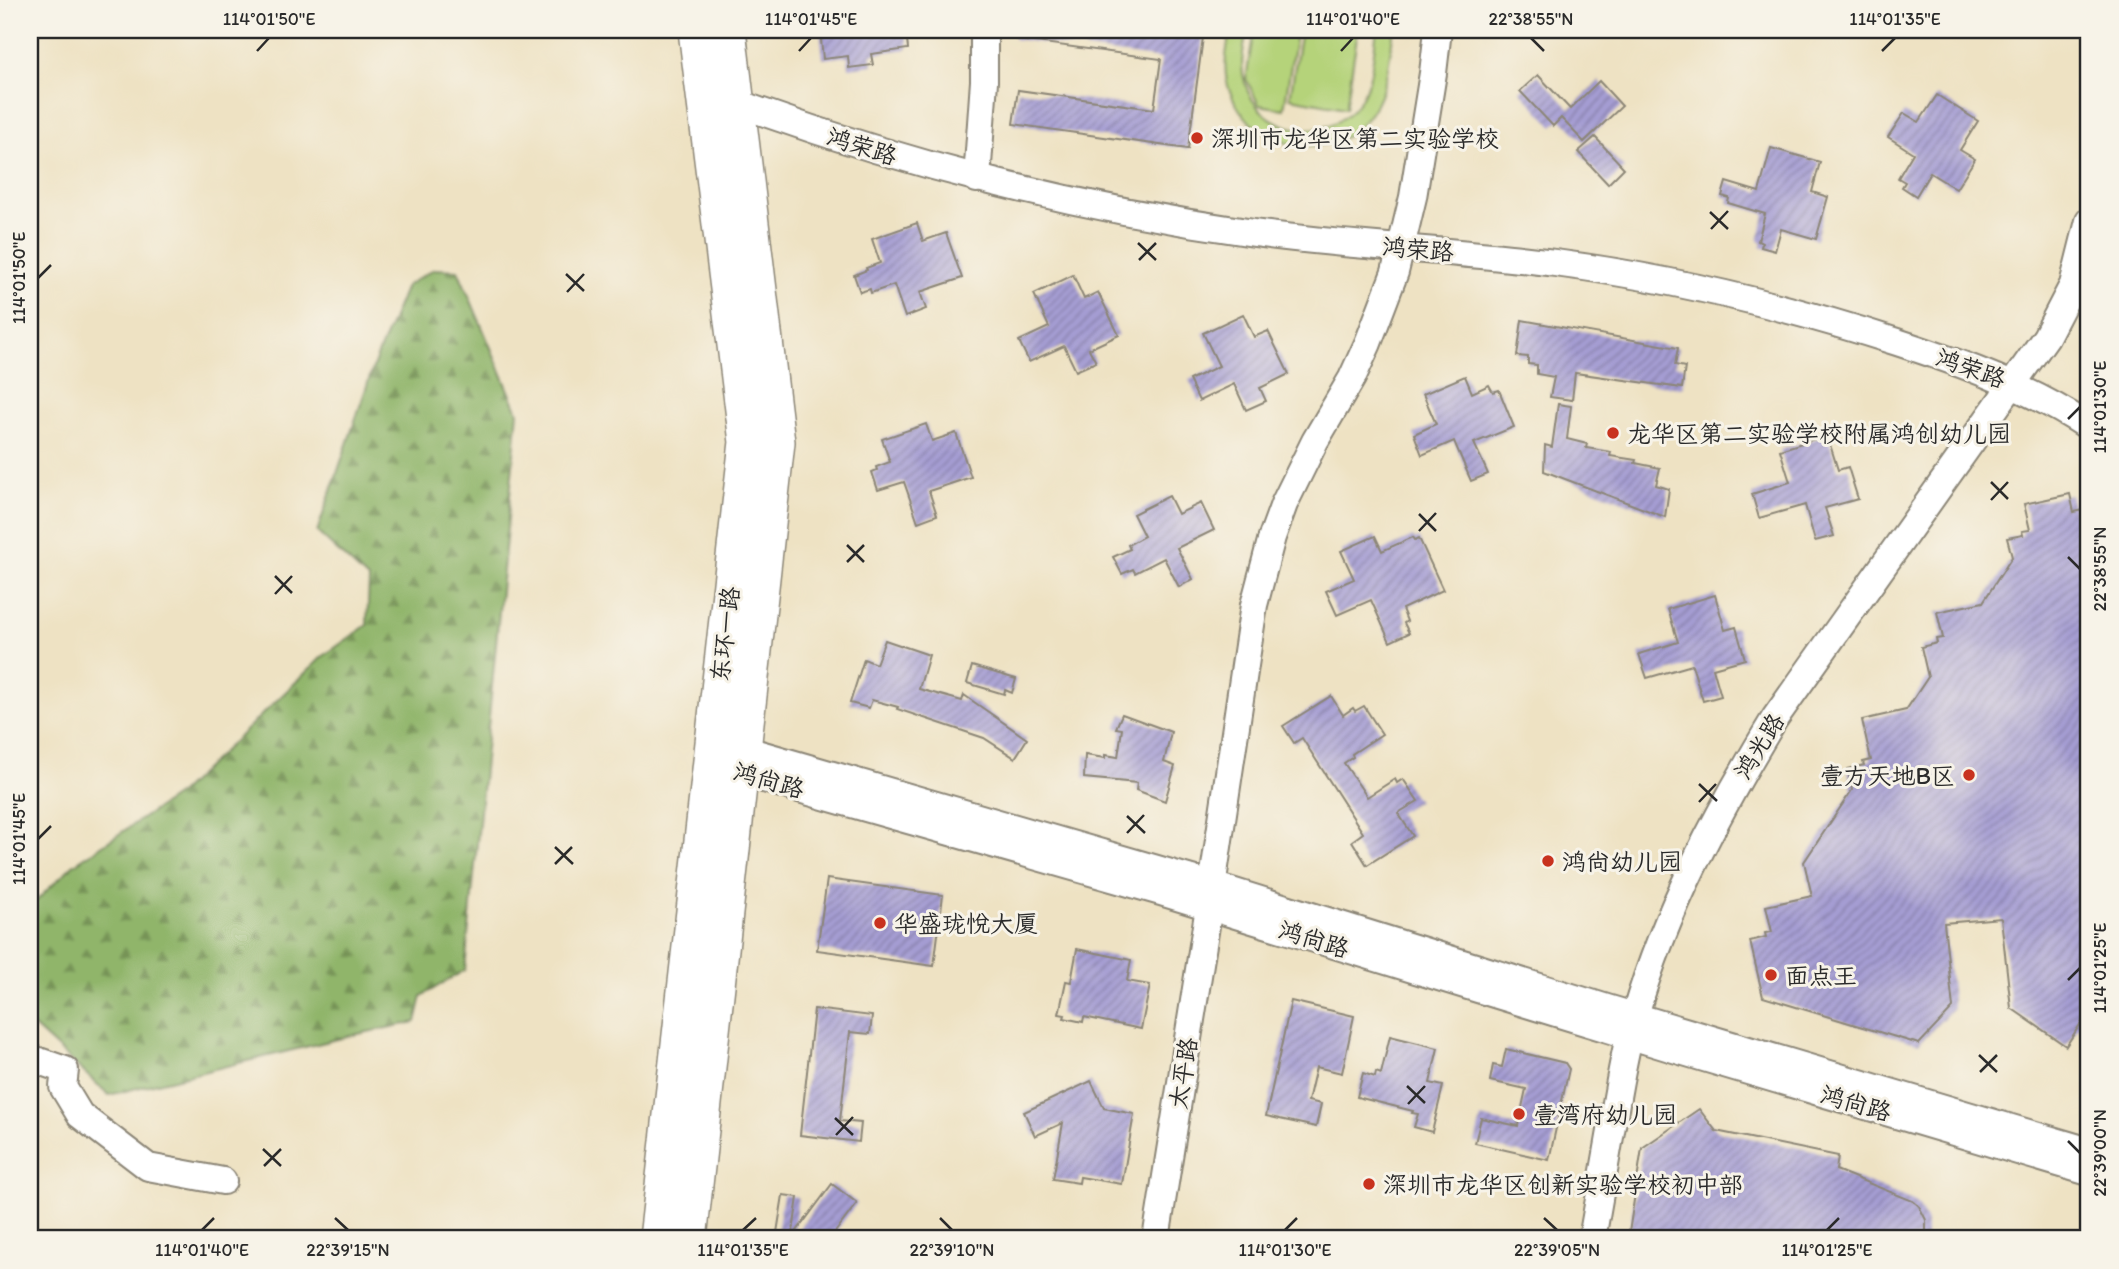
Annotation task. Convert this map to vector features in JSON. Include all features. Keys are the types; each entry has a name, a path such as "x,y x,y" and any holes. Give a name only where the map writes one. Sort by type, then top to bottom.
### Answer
{"main road":[{"name":"东环一路","path":"689,1239 731,761 747,442 696,30"},
{"name":"东环一路","path":"657,1239 777,442 728,30"}],"street":[{"path":"976,179 985,81 984,30"},
{"name":"太平路","path":"1156,1239 1211,896 1248,639 1262,571 1276,526 1299,472 1352,378 1368,343 1402,247 1426,119 1438,30"},
{"name":"鸿荣路","path":"737,103 856,144 976,179 1070,201 1188,223 1330,242 1558,263 1712,291 1864,331 1938,356 2012,383 2089,427"},
{"name":"鸿光路","path":"1592,1239 1632,1025 1651,963 1704,840 1775,718 2046,337 2073,285 2089,221"},
{"name":"鸿尚路","path":"731,761 1211,896 1632,1025 2089,1172"},
{"name":"鸿尚路","path":"1632,1025 2089,1151"},
{"path":"30,1058 65,1070 63,1087 80,1115 148,1167 223,1181"}],"green space":[{"path":"1230,30 1247,30 1242,70 1253,100 1264,114 1279,123 1313,129 1330,125 1346,116 1359,102 1370,76 1377,30 1394,30 1379,99 1358,127 1339,140 1318,145 1296,145 1275,139 1256,127 1240,110 1229,89 1226,59"},
{"path":"1254,30 1296,34 1284,109 1259,105 1246,79"},
{"path":"1301,30 1358,30 1346,108 1290,98"},
{"path":"434,269 458,270 518,412 465,970 422,996 416,1022 109,1095 30,1026 30,907 73,865 180,793 322,657 367,625 369,580 317,532 375,362 406,286"}],"building":[{"path":"820,30 906,30 908,49 871,54 873,65 849,68 848,56 823,59"},
{"path":"1015,30 1204,30 1188,149 1013,124 1018,90 1154,109 1161,59 1014,39"},
{"path":"1538,75 1570,109 1599,81 1622,106 1584,142 1561,118 1553,126 1520,91"},
{"path":"1937,95 1978,121 1960,150 1975,159 1956,189 1930,173 1916,196 1902,187 1905,182 1898,178 1913,153 1888,137 1904,113 1919,122"},
{"path":"1595,137 1624,168 1608,184 1578,152"},
{"path":"1771,148 1820,162 1812,192 1828,197 1816,239 1781,229 1775,251 1761,247 1762,243 1758,241 1765,214 1728,203 1729,198 1722,196 1726,182 1759,192"},
{"path":"917,223 923,241 946,233 962,278 920,292 926,309 905,317 894,285 871,293 870,289 860,292 854,275 880,263 872,239"},
{"path":"1073,275 1084,299 1098,292 1119,335 1089,349 1096,362 1076,371 1064,346 1029,362 1019,341 1049,327 1034,294"},
{"path":"1243,314 1254,337 1268,331 1289,374 1260,388 1266,401 1246,410 1234,384 1199,401 1189,380 1219,366 1203,333"},
{"path":"1522,320 1678,348 1675,365 1685,367 1682,388 1575,373 1572,400 1550,397 1554,377 1537,374 1537,365 1528,364 1528,357 1517,356"},
{"path":"1465,376 1472,393 1489,385 1493,392 1499,390 1514,427 1474,443 1488,474 1471,481 1454,441 1422,455 1414,434 1436,424 1423,394"},
{"path":"1558,404 1571,406 1567,439 1587,444 1586,448 1611,452 1610,456 1636,460 1635,463 1660,468 1656,485 1669,489 1665,517 1544,471 1545,445 1552,447"},
{"path":"926,424 932,441 956,433 971,477 929,491 937,515 918,522 904,482 878,490 872,472 877,470 876,467 890,462 882,439"},
{"path":"1827,435 1838,470 1848,467 1858,499 1825,508 1834,536 1815,541 1805,505 1759,518 1752,494 1790,482 1780,450"},
{"name":"壹方天地B区","path":"2070,494 2074,512 2089,509 2089,1011 2066,1046 2011,1008 2001,918 1944,923 1953,1008 1919,1044 1763,997 1750,941 1766,937 1765,933 1772,932 1766,906 1812,896 1804,862 1852,790 1848,769 1864,765 1863,762 1871,760 1862,720 1906,710 1928,677 1921,647 1937,643 1936,639 1943,638 1937,612 1983,602 2012,557 2007,538 2023,535 2022,531 2030,530 2024,504"},
{"path":"1169,496 1178,514 1201,503 1214,530 1177,548 1193,579 1179,587 1164,558 1135,573 1133,569 1122,574 1113,557 1130,549 1128,545 1144,536 1133,514"},
{"path":"1375,536 1382,551 1413,537 1415,540 1419,538 1443,590 1402,609 1409,633 1390,642 1371,600 1337,615 1326,591 1354,579 1341,551"},
{"path":"1715,595 1725,630 1736,627 1745,659 1713,668 1721,696 1703,701 1692,665 1647,678 1639,654 1678,642 1668,609"},
{"path":"885,640 929,655 919,689 962,701 964,695 1027,739 1015,758 984,738 897,709 898,707 872,700 869,708 850,703 864,659 876,664"},
{"path":"972,666 1016,679 1012,693 1005,690 1004,694 967,683"},
{"path":"1331,696 1343,715 1353,708 1355,711 1364,706 1382,734 1352,754 1353,757 1344,763 1367,797 1395,779 1397,783 1403,779 1418,801 1398,813 1413,836 1367,865 1352,841 1363,833 1302,738 1294,743 1283,726"},
{"path":"1122,714 1171,732 1164,762 1175,766 1165,801 1136,790 1137,783 1084,778 1085,755 1118,757 1122,729 1116,728"},
{"name":"华盛珑悦大厦","path":"827,879 943,895 934,966 817,950"},
{"path":"1077,949 1131,960 1127,981 1150,985 1141,1029 1084,1017 1083,1022 1064,1018 1065,1015 1059,1014 1066,981 1071,982"},
{"path":"1291,1001 1354,1016 1342,1073 1316,1067 1308,1101 1321,1104 1316,1127 1266,1116"},
{"path":"814,1009 872,1016 870,1034 850,1032 840,1121 861,1123 859,1142 800,1135"},
{"path":"1390,1036 1438,1048 1430,1083 1443,1086 1432,1132 1414,1127 1418,1114 1412,1113 1413,1111 1357,1097 1363,1073 1375,1077 1376,1072 1381,1074"},
{"path":"1506,1049 1565,1063 1569,1069 1549,1160 1475,1143 1481,1118 1518,1126 1526,1089 1490,1081 1493,1065 1502,1067"},
{"path":"1091,1081 1104,1108 1134,1114 1122,1184 1080,1177 1079,1183 1053,1179 1063,1123 1035,1136 1024,1112"},
{"path":"1699,1109 1716,1131 1838,1156 1836,1170 1913,1201 1919,1206 1926,1220 1926,1239 1628,1239 1642,1148"},
{"path":"832,1184 857,1203 830,1239 794,1235"},
{"path":"783,1195 798,1197 792,1239 776,1239"}],"place":[{"name":"深圳市龙华区第二实验学校","path":"1197,138"},
{"name":"龙华区第二实验学校附属鸿创幼儿园","path":"1613,433"},
{"name":"壹方天地B区","path":"1969,775"},
{"name":"鸿尚幼儿园","path":"1548,861"},
{"name":"华盛珑悦大厦","path":"880,923"},
{"name":"面点王","path":"1771,975"},
{"name":"壹湾府幼儿园","path":"1519,1114"},
{"name":"深圳市龙华区创新实验学校初中部","path":"1369,1184"}]}
